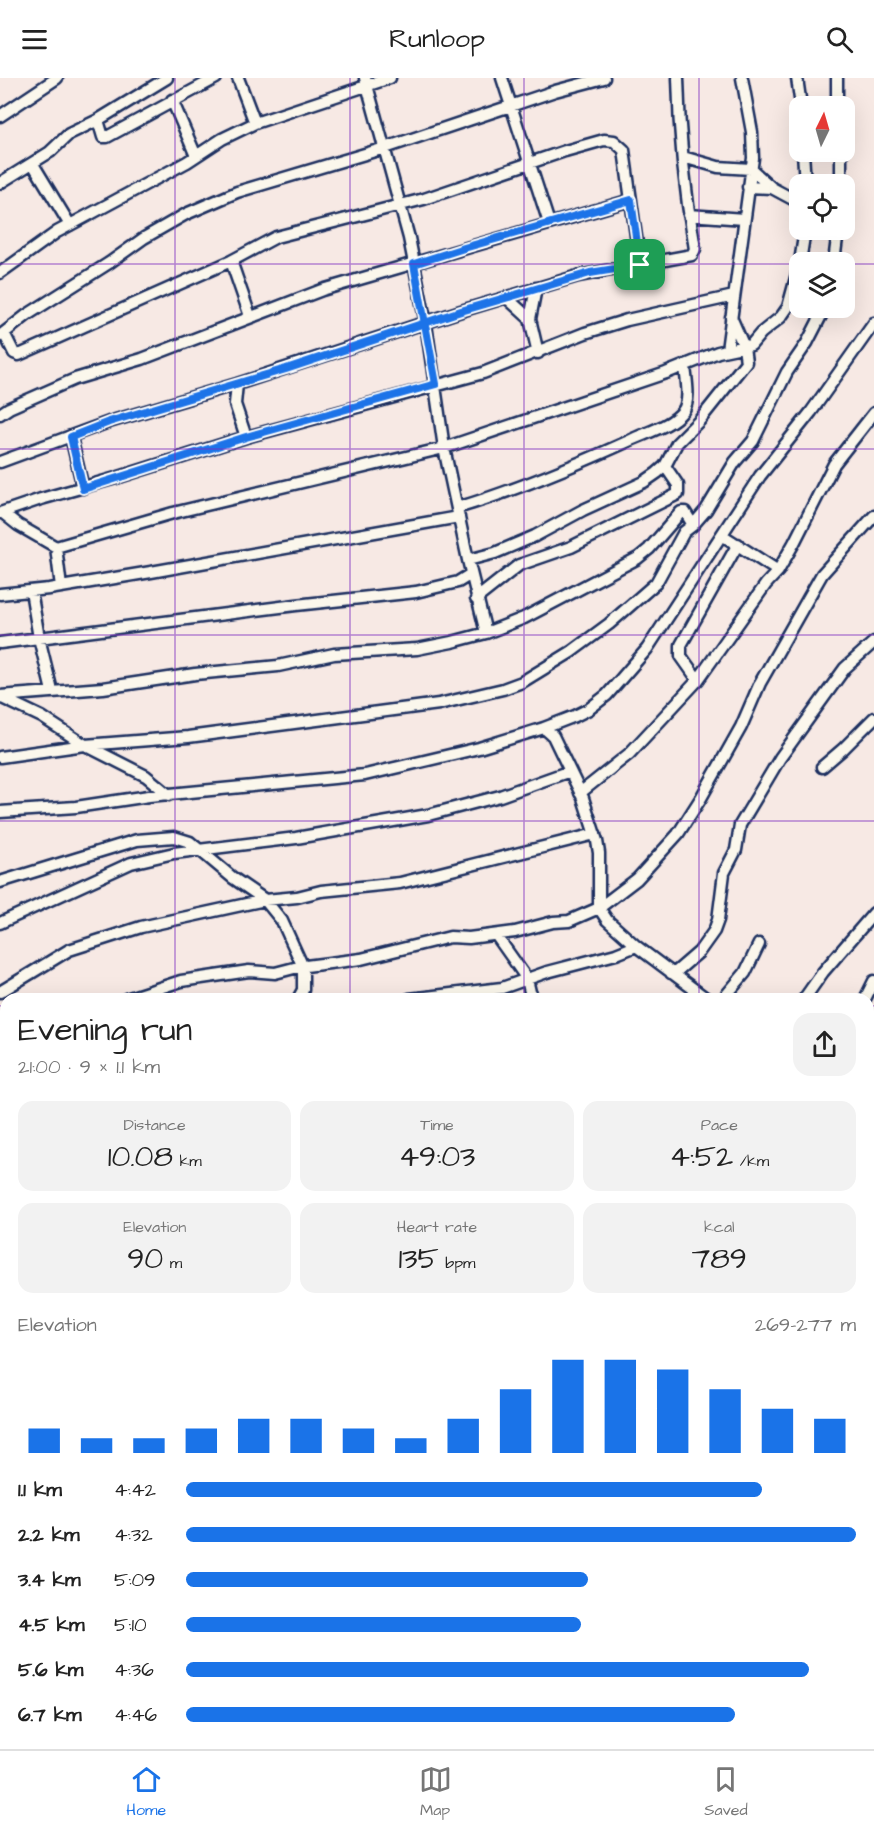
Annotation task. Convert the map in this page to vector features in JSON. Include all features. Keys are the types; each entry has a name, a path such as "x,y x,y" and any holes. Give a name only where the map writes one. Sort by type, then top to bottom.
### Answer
{"street":[{"path":"0,116 57,78"},
{"path":"0,183 50,152 69,134 98,120 167,78"},
{"path":"98,120 100,133 105,138 216,78"},
{"path":"238,78 255,123"},
{"path":"0,273 70,225 196,156 222,139 255,123 366,82 390,78"},
{"path":"502,78 549,223"},
{"path":"604,78 555,91 385,148 263,183 186,214 144,238 27,315 2,335 14,353 19,355 231,261 276,237 401,206 604,140 614,141 624,150 640,265"},
{"path":"0,462 109,422 237,384 536,288 590,273 694,254 683,157 678,78"},
{"path":"727,350 753,158 752,132 742,78"},
{"path":"796,78 799,96"},
{"path":"837,78 837,96"},
{"path":"366,82 401,206 414,264 436,384 444,448 476,599 486,633"},
{"path":"172,100 196,156"},
{"path":"683,157 718,167 751,169 772,188 789,197"},
{"path":"33,164 70,225"},
{"path":"748,187 772,188"},
{"path":"0,414 75,379 142,359 322,290 631,200"},
{"path":"689,215 744,219"},
{"path":"231,261 250,316"},
{"path":"536,288 530,319 538,353"},
{"path":"1,513 246,437 483,373 585,333 627,320 734,296"},
{"path":"507,298 530,319"},
{"path":"1,513 56,547 174,513 444,448 727,350 744,347 753,343 788,308 789,304"},
{"path":"468,560 495,553 535,536 583,510 644,482 665,466 679,442 745,364 744,347 731,317"},
{"path":"0,757 85,745 188,737 417,707 453,701 516,685 571,652 609,624 651,588 684,532 706,510 735,462 753,441 787,372 807,343 820,318"},
{"path":"0,812 76,807 169,795 293,784 382,772 479,748 576,716 607,695 654,640 760,476 811,412 874,323"},
{"path":"0,594 61,587 250,555 458,512 603,453 674,420 682,412 686,401 685,366"},
{"path":"237,384 235,404 246,437"},
{"path":"580,793 642,741 698,680 766,584 778,571 814,507 834,464 874,413"},
{"path":"71,437 83,489"},
{"path":"476,599 519,565 571,547 678,494 680,488 665,466"},
{"path":"0,696 103,688 195,674 278,666 334,654 417,649 486,633 524,618 638,558 649,549 681,512 685,512 693,525"},
{"path":"144,993 181,981 249,971 275,973 361,959 450,937 496,935 554,922 569,921 599,908 637,879 678,834 741,727 760,683 822,574 874,516"},
{"path":"722,535 778,571"},
{"path":"698,680 681,656 681,645 738,544"},
{"path":"56,547 61,587"},
{"path":"0,643 284,606 416,592 446,586 464,580 471,574"},
{"path":"31,591 52,692"},
{"path":"671,973 677,971 699,951 714,931 718,920 724,873 736,850 740,825 780,758 845,668 874,642"},
{"path":"0,696 42,717 85,745 146,776 169,795"},
{"path":"822,767 874,718"},
{"path":"544,728 553,735 580,793 595,834 599,853 599,908 607,920 636,946 698,993"},
{"path":"0,923 131,863 201,849 296,838 428,814 500,796 570,771"},
{"path":"0,992 64,952 168,920 321,891 400,883 595,834"},
{"path":"0,882 137,840 174,837 190,842 233,878 265,900 282,921 303,967 301,993"},
{"path":"808,993 823,972 874,913"},
{"path":"496,935 527,979 531,993"},
{"path":"728,993 745,973 759,944"},
{"path":"458,993 510,986 636,946"},
{"path":"490,989 494,993"}],"route":[{"path":"640,265 590,273 461,311 426,324 286,369 109,422 71,437 83,489 246,437 436,384 426,324 414,264 631,200 640,265"}]}
